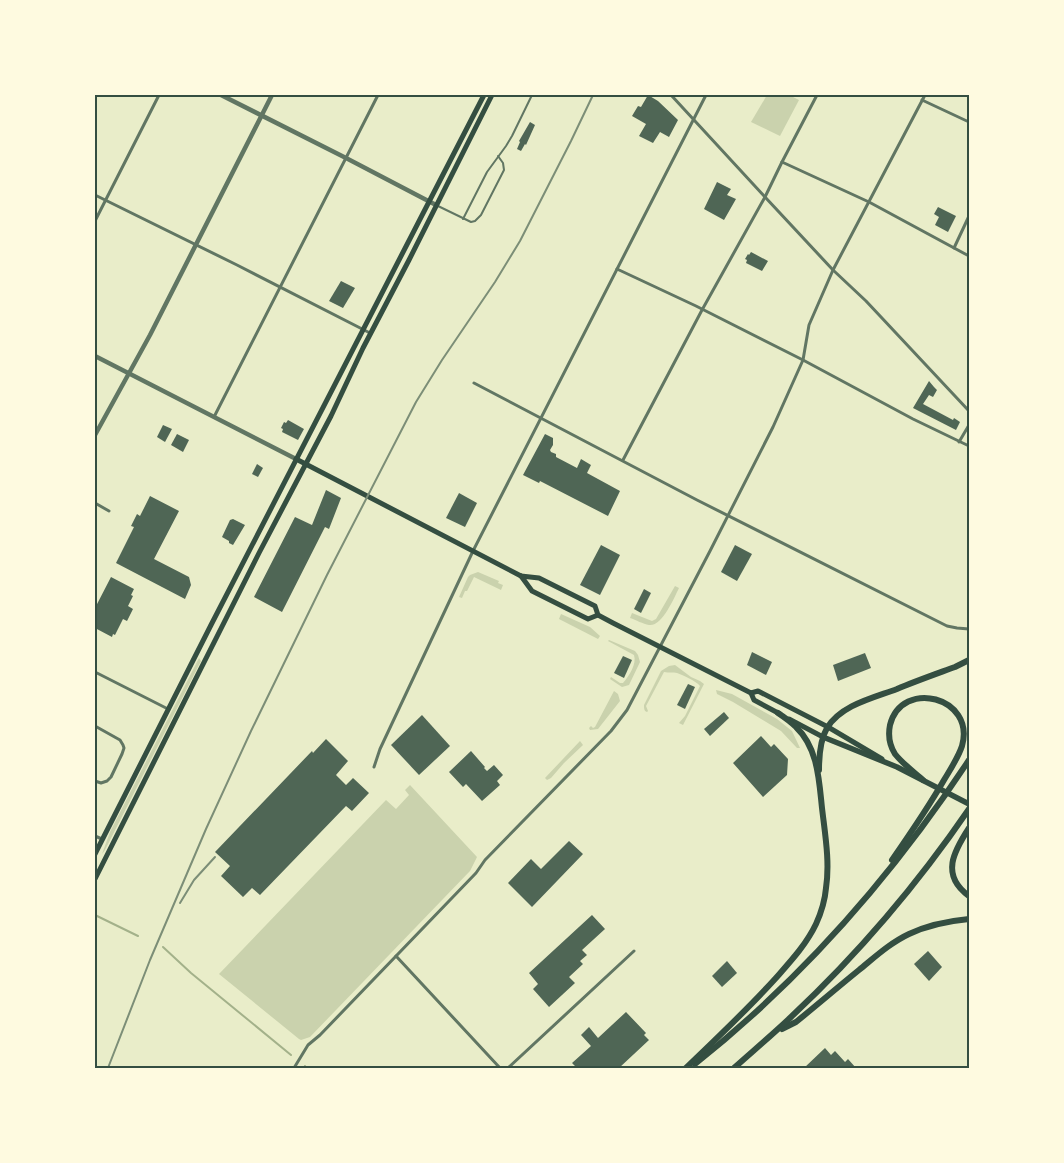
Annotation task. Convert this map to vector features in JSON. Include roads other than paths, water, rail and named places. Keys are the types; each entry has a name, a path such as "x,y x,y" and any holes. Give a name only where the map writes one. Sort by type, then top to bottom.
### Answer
{"highway":[{"path":"820,786 820,757 823,736 837,716 860,702 969,660"},
{"path":"865,899 926,811 962,746 963,729 957,714 945,702 929,698 920,698 902,706 892,720 889,737 895,754 923,780"},
{"path":"686,1068 771,984 795,956 816,924 825,897 827,857 816,764 809,743 795,726 778,713"},
{"path":"823,736 923,780 969,804"},
{"path":"690,1068 732,1034 816,954 865,899 917,835 969,760"},
{"path":"734,1068 772,1035 833,976 883,921 969,810"},
{"path":"969,828 953,856 952,870 959,886 969,896"},
{"path":"772,1035 796,1022 901,938 932,925 969,919"}],"main road":[{"path":"95,854 484,95"},
{"path":"95,878 259,553 331,416 370,333 492,95"},
{"path":"296,459 521,576 539,578 595,606 598,615 751,693 754,700 823,736"},
{"path":"521,576 532,591 588,619 598,615"},
{"path":"751,693 758,691 828,727 897,768"}],"street":[{"path":"95,220 160,95"},
{"path":"221,95 436,206"},
{"path":"95,435 150,335 272,95"},
{"path":"214,417 378,95"},
{"path":"671,95 833,270 866,301 969,411"},
{"path":"374,767 380,749 472,551 706,95"},
{"path":"623,460 702,310 765,197 817,95"},
{"path":"294,1068 308,1046 617,724 630,704 773,427 803,360 809,325 833,270 925,95"},
{"path":"922,100 969,122"},
{"path":"782,162 869,202 969,256"},
{"path":"95,196 280,286 370,333"},
{"path":"954,248 969,216"},
{"path":"617,268 803,360 969,446"},
{"path":"95,356 296,459"},
{"path":"474,383 697,500 947,626 968,629"},
{"path":"959,442 969,425"},
{"path":"95,503 109,510"},
{"path":"95,672 168,709"},
{"path":"95,726 118,738 122,742 124,751 107,781 102,783 95,781"},
{"path":"95,836 102,839"},
{"path":"508,1068 634,951"},
{"path":"396,956 500,1068"}],"lane":[{"path":"463,219 487,172 512,136 532,95"},
{"path":"436,206 463,219 471,222 475,221 481,215 504,170 503,163 498,156"}],"waterway":[{"path":"95,915 138,936"},
{"path":"163,947 191,973 291,1055"}],"railway":[{"path":"108,1068 150,960 206,829 251,731 327,575 416,402 520,241 593,95"},
{"path":"180,903 194,880 215,857"}]}
